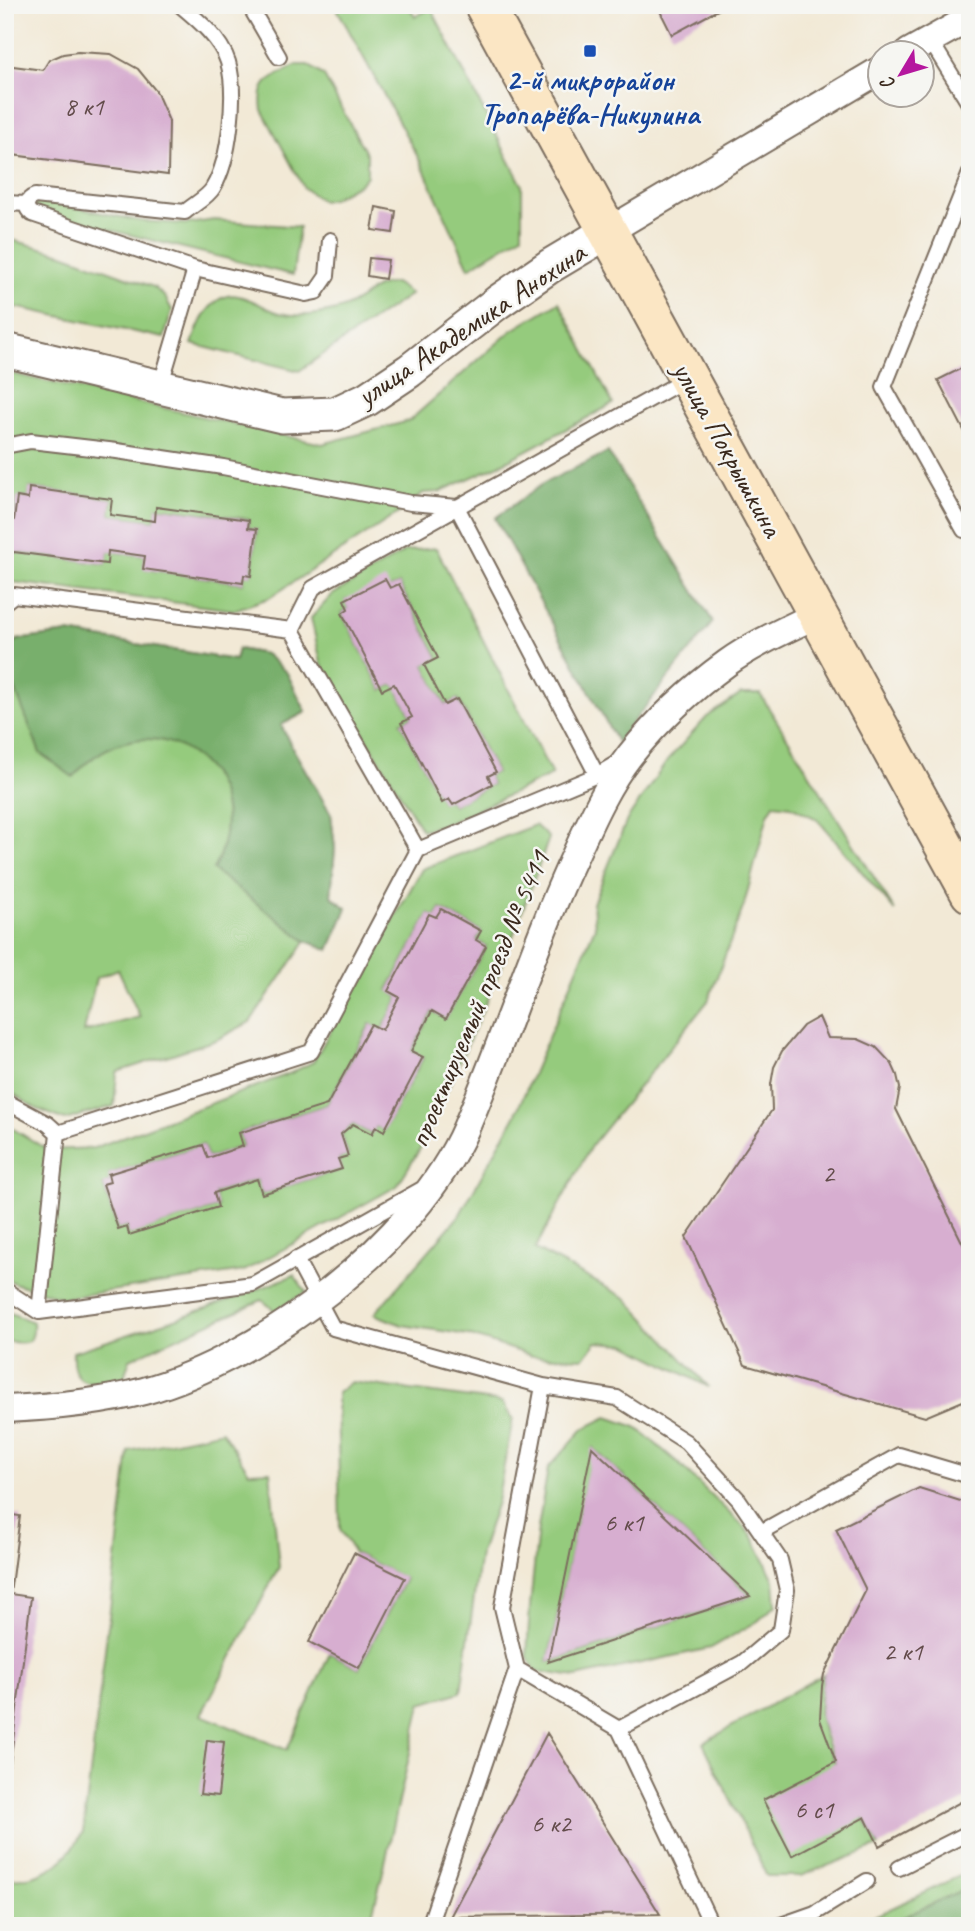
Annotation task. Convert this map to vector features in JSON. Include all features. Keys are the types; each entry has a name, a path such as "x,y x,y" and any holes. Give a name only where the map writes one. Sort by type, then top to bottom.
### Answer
{"main road":[{"name":"улица Покрышкина","path":"484,5 970,893"}],"street":[{"path":"934,38 970,18"},
{"path":"607,232 866,78"},
{"name":"улица Академика Анохина","path":"5,350 282,416 335,414 367,399 409,371 498,302 550,266 607,232"},
{"name":"проектируемый проезд № 5411","path":"5,1409 64,1406 145,1391 202,1369 259,1340 318,1300 387,1240 416,1209 436,1181 465,1130 563,881 599,805 629,756 677,704 729,661 818,614"}],"lane":[{"path":"180,5 207,28 228,61 232,110 228,148 213,190 185,212 35,196 29,198 28,210 32,214 195,269 306,294 316,292 327,276 330,240"},
{"path":"249,5 278,57"},
{"path":"936,65 970,105"},
{"path":"970,173 884,387 964,530 970,527"},
{"path":"5,203 27,204"},
{"path":"160,387 195,269"},
{"path":"292,630 313,588 689,377"},
{"path":"5,446 31,441 117,451 223,467 411,503 457,508"},
{"path":"457,508 597,775"},
{"path":"5,603 14,595 292,630"},
{"path":"292,630 418,850"},
{"path":"58,1133 311,1052 418,850 597,775 629,756"},
{"path":"5,1101 48,1124 58,1133"},
{"path":"39,1312 58,1133"},
{"path":"5,1290 39,1312 253,1284 436,1181"},
{"path":"296,1259 333,1328 543,1386 617,1398 686,1442 739,1500 761,1532 780,1560 787,1590 780,1630 742,1663 619,1729"},
{"path":"429,1926 517,1669 502,1607 543,1386"},
{"path":"761,1532 899,1455 970,1476"},
{"path":"517,1669 619,1729 712,1926"},
{"path":"899,1868 970,1832"},
{"path":"778,1926 815,1913 867,1881"}],"green space":[{"path":"335,5 408,5 415,17 431,8 522,185 522,235 469,268 420,161"},
{"path":"297,65 308,65 324,76 367,155 367,176 361,183 332,199 322,201 304,188 262,110 262,92 265,86 274,77"},
{"path":"41,200 140,221 188,224 214,220 299,227 293,275 37,212 32,204"},
{"path":"5,238 63,254 154,287 165,297 172,310 164,338 5,305"},
{"path":"395,283 411,294 299,371 192,344 205,314 226,296 243,297 280,313 308,315 344,307 376,288"},
{"path":"559,302 613,404 499,465 439,492 423,493 403,510 269,598 234,610 12,582 5,587 5,559 14,552 106,564 108,551 145,556 144,569 243,583 244,575 251,575 257,530 248,528 249,519 157,507 155,521 110,515 112,499 30,488 28,499 18,497 14,520 5,522 5,372 322,444 409,421 511,331"},
{"path":"608,452 713,622 617,742 495,518 544,483"},
{"path":"436,548 552,775 448,823 422,830 321,663 311,618 332,595 405,551","holes":["399,584 438,657 424,665 445,705 458,699 496,772 488,776 492,784 453,805 449,799 442,802 401,723 412,717 394,684 382,690 342,613 348,609 345,600"]},
{"path":"68,633 235,660 238,649 265,654 287,673 306,712 281,725 331,814 335,848 331,896 347,908 329,950 306,941 250,1022 216,1040 117,1072 114,1106 65,1120 35,1108 5,1088 5,688 14,681 5,663 5,653 17,640","holes":["118,969 140,1017 84,1032 96,978"]},
{"path":"68,633 235,660 238,649 265,654 287,673 306,712 281,725 331,814 335,848 331,896 347,908 329,950 306,941 213,870 225,833 223,800 211,773 190,753 164,741 133,740 102,752 73,777 40,753 5,663 5,653 17,640"},
{"path":"741,694 760,694 895,911 817,819 791,806 774,804 768,814 744,905 708,1001 591,1146 535,1249 626,1298 709,1387 625,1344 596,1342 584,1358 532,1356 468,1335 402,1325 374,1314 459,1216 515,1116 595,927 593,903 627,820 667,761 707,717"},
{"path":"535,825 549,838 502,966 424,1142 397,1186 244,1271 63,1298 14,1283 5,1277 5,1124 48,1150 94,1148 291,1073 313,1062 422,869","holes":["441,909 481,931 476,940 486,946 446,1018 432,1011 411,1051 423,1058 384,1130 376,1126 371,1134 353,1124 341,1134 348,1155 338,1159 341,1169 262,1194 257,1179 214,1193 218,1207 129,1234 127,1226 118,1229 103,1185 110,1182 109,1174 203,1145 208,1158 243,1146 239,1133 327,1105 370,1024 382,1030 399,997 388,990 429,914 436,917"]},
{"path":"294,1275 306,1292 275,1311 262,1300 130,1359 124,1377 87,1382 76,1374 73,1352 184,1316"},
{"path":"5,1311 33,1322 30,1340 5,1341"},
{"path":"351,1382 501,1402 513,1419 497,1502 480,1553 461,1692 421,1704 369,1926 5,1926 5,1879 30,1877 52,1868 69,1853 83,1832 129,1451 222,1431 249,1472 270,1471 279,1567 201,1715 287,1750 330,1653 359,1668 405,1579 354,1553 340,1529 337,1393"},
{"path":"607,1417 636,1427 677,1462 752,1535 774,1580 776,1605 758,1621 711,1648 576,1677 535,1671 527,1655 530,1606 538,1528 548,1468 583,1429","holes":["593,1448 750,1596 549,1662"]},
{"path":"824,1674 820,1706 823,1732 836,1765 879,1846 801,1876 767,1876 703,1743"},
{"path":"970,1871 970,1926 854,1926"},
{"path":"970,1886 970,1926 885,1926"}],"building":[{"path":"657,5 727,5 672,35"},
{"path":"78,52 111,54 138,69 156,91 169,121 168,175 5,154 5,65 43,70 49,60"},
{"path":"376,207 396,211 393,233 372,230"},
{"path":"369,258 388,260 385,279 367,276"},
{"path":"970,364 970,442 938,380"},
{"path":"29,488 112,499 110,515 155,521 156,507 249,520 248,528 257,529 251,576 244,575 243,583 143,569 145,556 108,551 107,564 14,552 5,559 5,522 14,520 17,497 28,499"},
{"path":"385,579 390,588 399,584 438,658 424,665 445,705 457,699 496,772 488,776 492,784 453,805 449,799 442,803 401,723 412,717 394,684 382,690 342,613 348,609 344,600"},
{"path":"441,909 481,931 476,940 486,946 446,1019 432,1011 411,1051 423,1057 384,1131 376,1126 372,1134 353,1124 341,1134 348,1156 338,1159 342,1169 262,1194 257,1179 214,1193 218,1207 129,1235 127,1226 118,1229 103,1184 110,1182 108,1174 203,1145 208,1158 243,1146 239,1133 327,1105 371,1024 382,1030 399,997 388,991 429,914 436,917"},
{"path":"819,1017 828,1038 858,1039 876,1047 892,1064 900,1088 896,1109 970,1258 970,1398 925,1417 745,1365 686,1237 772,1110 771,1084 774,1067 782,1051 803,1026"},
{"path":"592,1447 750,1596 548,1662"},
{"path":"919,1488 970,1504 970,1797 879,1846 865,1817 792,1856 763,1800 836,1762 820,1719 824,1674 866,1590 836,1529"},
{"path":"5,1514 20,1516 10,1594 31,1597 10,1764 5,1763"},
{"path":"354,1553 405,1578 359,1668 309,1642"},
{"path":"547,1733 660,1914 450,1917"},
{"path":"207,1740 224,1742 218,1796 200,1794"}],"place":[{"name":"2-й микрорайон Тропарёва-Никулина","path":"590,51"}]}
